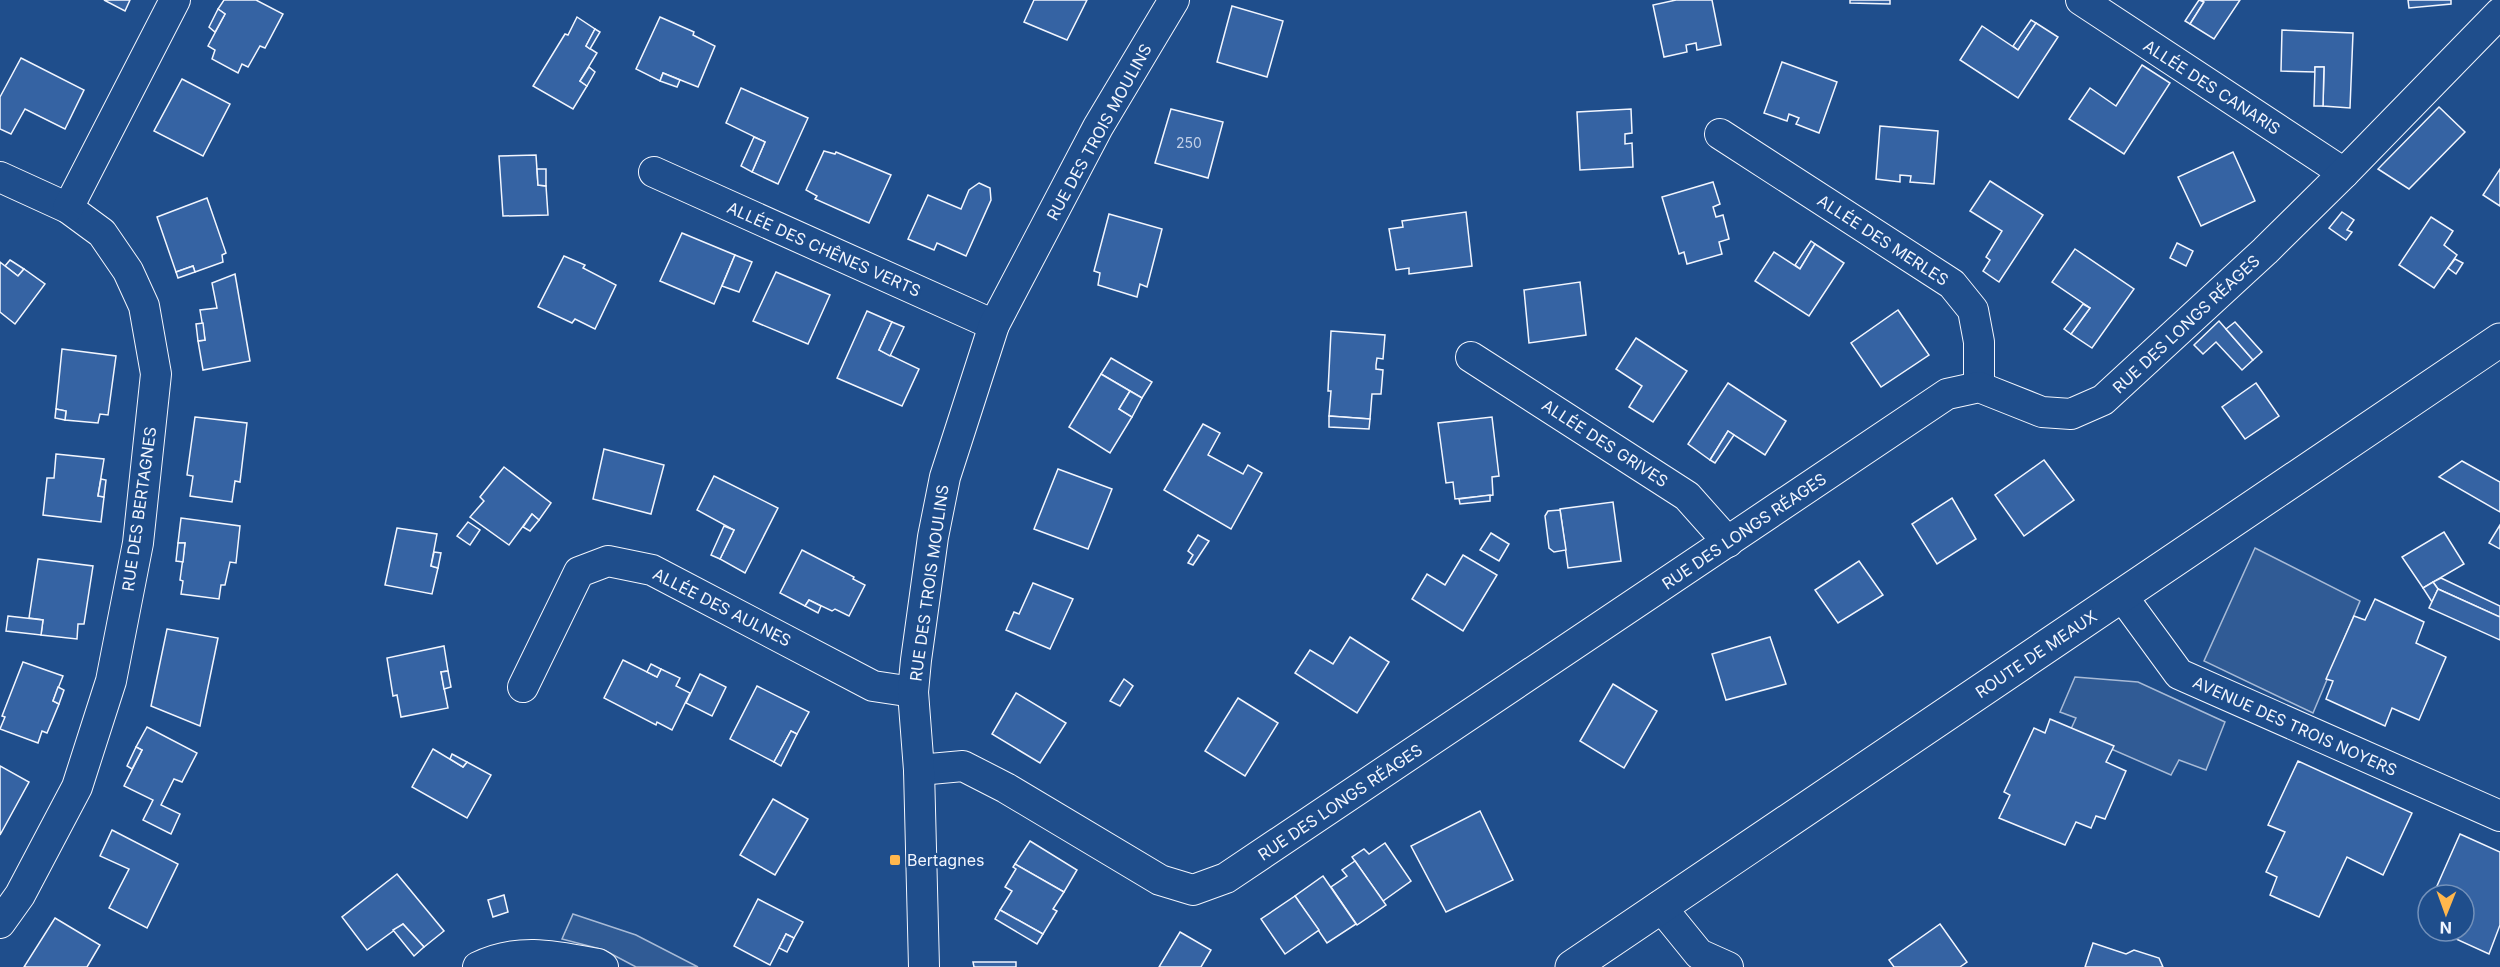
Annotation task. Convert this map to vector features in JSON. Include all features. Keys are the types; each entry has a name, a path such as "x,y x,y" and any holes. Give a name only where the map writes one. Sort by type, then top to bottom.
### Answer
{"main road":[{"name":"ROUTE DE MEAUX","path":"1572,967 2500,340"}],"street":[{"path":"68,208 175,0"},
{"name":"RUE DES TROIS MOULINS","path":"924,967 919,770 914,692 916,660 933,537 945,477 994,325 1098,127 1174,0"},
{"name":"ALLÉE DES CANARIS","path":"2081,0 2344,173"},
{"name":"RUE DES LONGS RÉAGES","path":"919,770 963,766 1006,788 1160,880 1193,890 1226,878 1947,393 1979,387 2042,412 2071,414 2103,400 2265,251 2500,13"},
{"name":"ALLÉE DES MERLES","path":"1720,134 1952,284 1973,310 1979,342 1979,387"},
{"name":"ALLÉE DES CHÊNES VERTS","path":"654,172 994,325"},
{"name":"RUE DES BERTAGNES","path":"0,177 68,208 102,233 128,271 144,306 156,374 138,543 111,681 77,787 20,895 0,923"},
{"name":"ALLÉE DES GRIVES","path":"1471,357 1687,496 1728,542"},
{"name":"ALLÉE DES AULNES","path":"523,687 579,572 608,561 652,570 873,686 914,692"},
{"name":"AVENUE DES TROIS NOYERS","path":"2122,596 2179,674 2500,816"},
{"path":"1660,906 1699,954 1728,967"},
{"path":"478,967 492,960 543,953 603,967"}],"shaded area":[{"path":"2255,548 2360,601 2313,713 2204,661"},
{"path":"2075,677 2138,682 2225,722 2206,770 2179,760 2171,775 2070,731 2076,718 2060,712"},
{"path":"573,914 636,935 698,967 636,967 604,950 562,939"}],"building":[{"path":"104,0 130,0 125,11"},
{"path":"224,0 256,0 283,14 265,48 260,46 248,67 242,64 238,73 212,59 215,50 208,46 225,14 218,9"},
{"path":"1034,0 1087,0 1067,40 1024,22"},
{"path":"1676,0 1712,0 1721,45 1697,50 1696,43 1686,45 1687,52 1664,57 1653,5"},
{"path":"1850,0 1890,0 1890,4 1850,3"},
{"path":"2199,0 2204,2 2190,24 2185,21"},
{"path":"2201,0 2240,0 2214,39 2190,24 2204,2"},
{"path":"2408,0 2451,0 2451,4 2409,8"},
{"path":"1232,6 1283,21 1267,77 1217,62"},
{"path":"218,9 225,14 215,32 209,27"},
{"path":"577,17 595,29 586,46 597,53 580,81 587,86 573,109 533,86 565,34 568,35"},
{"path":"660,17 694,32 693,35 715,46 698,87 663,73 660,81 636,69"},
{"path":"2031,20 2036,23 2018,50 2013,46"},
{"path":"2036,23 2058,37 2018,98 1960,60 1982,26 2018,50"},
{"path":"595,29 600,32 590,49 586,46"},
{"path":"2282,30 2353,33 2350,108 2323,106 2324,67 2315,67 2315,72 2281,71"},
{"path":"21,58 84,90 65,129 25,109 11,134 0,129 0,97"},
{"path":"1782,62 1837,82 1819,133 1796,124 1799,118 1789,114 1787,121 1764,113"},
{"path":"2142,65 2170,83 2124,154 2069,119 2090,88 2116,106"},
{"path":"589,67 595,72 587,86 580,81"},
{"path":"2315,67 2324,67 2323,106 2314,106"},
{"path":"663,73 680,80 677,87 660,81"},
{"path":"182,79 230,104 203,156 154,131"},
{"path":"741,88 808,118 778,184 752,172 765,142 726,123"},
{"path":"2439,107 2465,132 2409,189 2378,169"},
{"path":"1171,109 1223,122 1208,178 1155,163"},
{"path":"1631,109 1632,133 1625,134 1625,144 1632,143 1633,167 1580,170 1577,112"},
{"path":"1880,126 1938,131 1934,184 1910,182 1911,176 1900,175 1900,182 1876,179"},
{"path":"754,137 765,142 752,172 741,166"},
{"path":"824,151 835,154 836,152 891,175 869,223 815,199 817,196 806,190"},
{"path":"2233,152 2255,201 2201,226 2178,177"},
{"path":"536,155 538,185 546,186 548,215 503,216 499,156"},
{"path":"537,169 546,169 546,186 538,185"},
{"path":"2500,169 2500,206 2483,195"},
{"path":"1990,181 2043,215 1999,282 1983,271 1990,260 1986,257 2002,231 1970,211"},
{"path":"1713,182 1720,204 1713,207 1716,217 1723,215 1729,239 1719,242 1722,254 1687,264 1684,252 1679,254 1662,197"},
{"path":"979,183 990,188 991,200 966,256 937,243 934,250 908,239 928,195 961,209 969,190"},
{"path":"207,198 226,253 222,255 223,262 195,272 193,266 176,272 157,217"},
{"path":"1466,212 1472,266 1409,274 1409,268 1396,270 1389,229 1403,227 1402,221"},
{"path":"2342,212 2354,220 2347,230 2352,232 2346,240 2329,228"},
{"path":"1109,214 1162,229 1147,287 1140,284 1137,297 1098,285 1100,273 1094,271"},
{"path":"2431,217 2453,231 2444,245 2457,255 2434,288 2399,265"},
{"path":"682,233 735,255 714,304 660,281"},
{"path":"1811,241 1815,244 1800,269 1795,265"},
{"path":"2177,243 2193,251 2186,266 2170,258"},
{"path":"1815,244 1844,263 1809,316 1755,281 1774,252 1800,269"},
{"path":"2075,249 2134,289 2092,348 2071,334 2090,308 2052,282"},
{"path":"735,255 752,262 739,292 722,286"},
{"path":"564,256 585,265 583,268 616,285 595,329 575,319 572,323 538,307"},
{"path":"2455,259 2463,263 2456,274 2448,268"},
{"path":"10,260 24,269 18,276 5,266"},
{"path":"0,262 18,276 24,269 45,284 15,324 0,312"},
{"path":"193,266 195,272 178,278 176,272"},
{"path":"776,272 830,295 808,344 753,321"},
{"path":"235,274 250,361 203,370 198,341 205,340 200,310 217,308 212,283"},
{"path":"1580,282 1586,335 1529,343 1524,290"},
{"path":"2083,304 2090,308 2071,334 2064,329"},
{"path":"1898,310 1929,355 1881,387 1851,343"},
{"path":"867,311 892,322 879,350 919,369 902,406 837,378"},
{"path":"2219,321 2253,360 2242,370 2216,342 2203,354 2194,345"},
{"path":"892,322 904,327 890,356 879,350"},
{"path":"2235,322 2262,352 2253,360 2226,329"},
{"path":"203,323 205,340 198,341 196,324"},
{"path":"1331,331 1385,335 1383,359 1377,358 1376,365 1376,369 1383,370 1381,394 1372,394 1370,419 1329,416"},
{"path":"1636,338 1687,371 1653,422 1629,407 1642,386 1616,369"},
{"path":"62,349 116,356 108,415 100,414 98,423 65,420 66,411 56,409"},
{"path":"1111,358 1152,382 1142,398 1101,374"},
{"path":"1101,374 1130,391 1119,409 1132,417 1110,453 1069,427"},
{"path":"1728,383 1786,421 1765,455 1728,431 1710,460 1688,444"},
{"path":"2256,383 2279,416 2245,439 2222,407"},
{"path":"1130,391 1142,398 1132,417 1119,409"},
{"path":"56,409 66,411 65,420 55,418"},
{"path":"1329,416 1370,419 1369,429 1329,427"},
{"path":"195,417 247,423 240,482 235,481 232,502 190,496 193,476 187,475"},
{"path":"1492,417 1499,476 1492,477 1493,495 1455,499 1453,482 1446,483 1438,423"},
{"path":"1203,424 1220,433 1208,455 1243,474 1248,465 1262,473 1231,529 1164,490"},
{"path":"1728,431 1734,435 1715,463 1710,460"},
{"path":"604,449 664,465 651,514 593,499"},
{"path":"56,454 104,459 98,496 104,497 101,522 43,515 47,478 54,478"},
{"path":"2044,460 2074,500 2024,536 1995,495"},
{"path":"2462,461 2500,482 2500,512 2439,477"},
{"path":"504,467 551,503 539,520 532,514 509,545 470,517 484,501 480,497"},
{"path":"1058,469 1112,489 1088,549 1034,529"},
{"path":"714,476 778,508 745,573 720,559 734,530 697,510"},
{"path":"101,479 106,480 104,497 98,496"},
{"path":"1490,495 1490,501 1460,504 1459,499"},
{"path":"1952,498 1976,539 1937,564 1912,524"},
{"path":"1613,502 1621,561 1568,568 1560,509"},
{"path":"1560,510 1566,550 1554,552 1549,548 1545,516 1548,511"},
{"path":"532,514 539,520 530,531 523,527"},
{"path":"181,518 240,526 236,563 230,562 225,585 221,585 219,599 181,594 183,581 180,580 185,543 178,543"},
{"path":"468,522 480,530 470,545 457,536"},
{"path":"2500,525 2500,549 2489,543"},
{"path":"724,526 734,530 720,559 711,555"},
{"path":"397,528 437,534 431,566 438,568 432,594 385,585"},
{"path":"2444,532 2464,564 2423,588 2402,557"},
{"path":"1491,533 1509,544 1499,561 1480,550"},
{"path":"1198,535 1209,541 1193,565 1188,563 1193,555 1188,551"},
{"path":"178,543 185,543 183,562 176,561"},
{"path":"802,550 865,585 849,616 809,600 805,606 780,593"},
{"path":"434,552 441,553 438,568 431,566"},
{"path":"1463,555 1497,575 1463,631 1412,599 1427,574 1445,585"},
{"path":"38,559 93,566 84,624 78,624 77,639 41,635 43,620 29,618"},
{"path":"1859,561 1883,595 1838,623 1815,590"},
{"path":"2441,578 2500,606 2500,617 2438,589 2433,582"},
{"path":"2433,582 2438,589 2432,602 2423,588"},
{"path":"1033,583 1073,599 1050,649 1006,630 1014,612 1019,614"},
{"path":"2438,589 2500,617 2500,640 2429,608"},
{"path":"2375,599 2424,622 2416,643 2446,657 2419,720 2392,708 2385,726 2326,699 2333,681 2326,679 2354,616 2365,620"},
{"path":"809,600 821,606 818,613 805,606"},
{"path":"8,616 43,620 41,635 6,631"},
{"path":"167,629 218,638 200,726 151,706"},
{"path":"1350,637 1389,662 1357,713 1295,673 1310,650 1333,664"},
{"path":"1770,637 1786,684 1726,700 1712,654"},
{"path":"444,646 448,671 441,672 448,708 401,717 397,695 393,696 387,658"},
{"path":"623,660 657,677 661,669 680,678 676,686 690,693 672,730 657,722 656,725 604,698"},
{"path":"23,662 63,676 53,701 59,704 47,733 42,731 38,743 0,729 5,717 2,716"},
{"path":"651,664 661,669 657,677 647,672"},
{"path":"448,671 451,687 444,689 441,672"},
{"path":"700,674 726,687 712,716 686,703"},
{"path":"1124,679 1133,686 1120,706 1110,701"},
{"path":"1613,684 1657,711 1624,768 1580,741"},
{"path":"757,686 809,712 797,734 791,731 774,762 730,739"},
{"path":"58,687 64,690 59,704 53,701"},
{"path":"1016,693 1066,723 1040,763 992,734"},
{"path":"1238,698 1278,723 1245,776 1205,751"},
{"path":"2050,719 2114,746 2106,762 2126,771 2105,819 2096,816 2091,828 2076,822 2065,845 1999,818 2010,795 2004,792 2034,728 2045,733"},
{"path":"147,727 197,753 182,782 174,779 161,805 180,814 171,834 143,820 153,800 124,786 142,750 136,747"},
{"path":"791,731 797,734 781,766 774,762"},
{"path":"136,747 142,750 132,769 127,766"},
{"path":"433,749 463,767 467,762 491,775 467,818 412,787"},
{"path":"452,754 467,762 463,767 450,759"},
{"path":"2298,761 2412,813 2383,875 2347,857 2319,917 2270,895 2277,877 2266,872 2285,832 2268,825"},
{"path":"0,766 29,782 0,835"},
{"path":"773,799 808,819 775,875 740,855"},
{"path":"1480,811 1513,880 1446,912 1411,846"},
{"path":"112,830 178,864 147,928 109,908 129,869 100,856"},
{"path":"2460,834 2500,852 2500,925 2489,954 2465,943 2476,943 2476,883 2438,883"},
{"path":"1030,841 1077,870 1064,892 1015,864"},
{"path":"1385,843 1411,881 1383,901 1352,857 1364,849 1369,854"},
{"path":"1355,861 1386,905 1357,925 1331,887 1347,876 1342,870"},
{"path":"1015,864 1064,892 1053,909 1057,911 1043,934 1000,910 1012,891 1005,887 1016,869 1013,867"},
{"path":"397,874 444,931 424,947 403,924 367,950 342,917"},
{"path":"1323,876 1356,924 1327,943 1295,896"},
{"path":"504,895 508,912 493,917 488,900"},
{"path":"1295,896 1319,930 1285,954 1261,919"},
{"path":"758,899 803,922 794,938 786,934 770,965 734,946"},
{"path":"1000,910 1043,934 1037,944 995,919"},
{"path":"55,918 100,945 87,967 24,967"},
{"path":"403,924 424,947 414,956 393,930"},
{"path":"1940,924 1967,962 1960,967 1894,967 1889,960"},
{"path":"1180,932 1211,950 1201,967 1159,967"},
{"path":"786,934 794,938 787,952 779,948"},
{"path":"2093,943 2126,954 2134,950 2159,958 2163,967 2085,967"},
{"path":"973,962 1016,962 1016,967 974,967"}],"place":[{"name":"Bertagnes","path":"895,860"}]}
